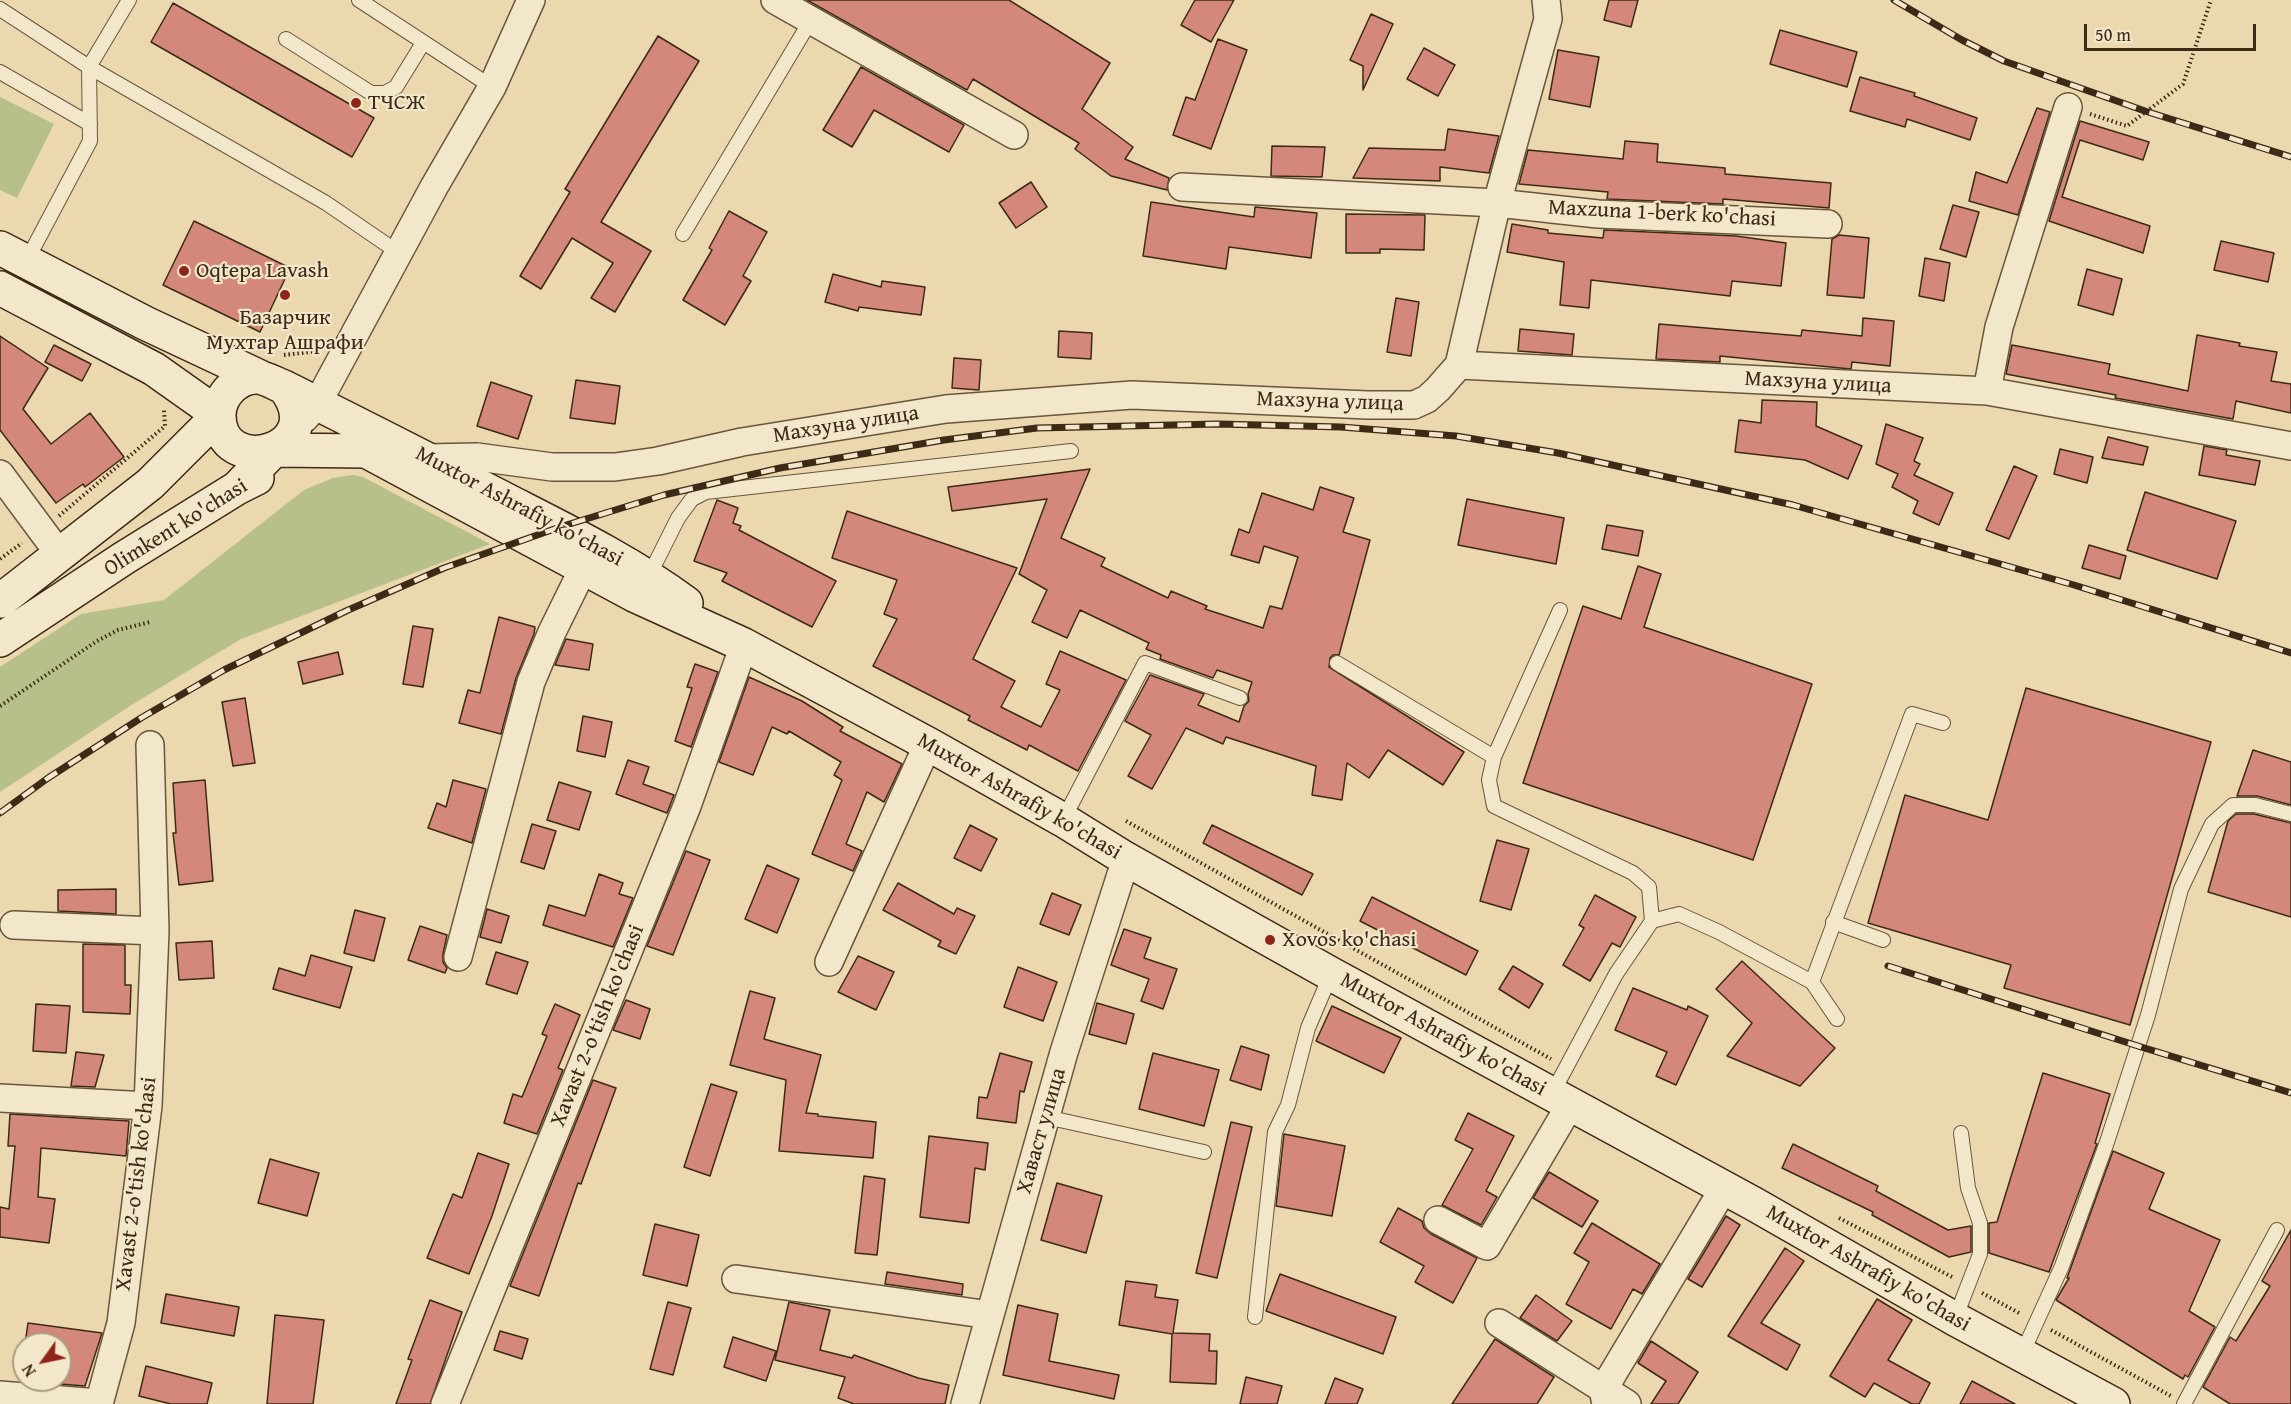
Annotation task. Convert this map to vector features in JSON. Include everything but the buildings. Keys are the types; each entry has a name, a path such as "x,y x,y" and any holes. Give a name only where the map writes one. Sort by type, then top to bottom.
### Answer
{"main road":[{"name":"Muxtor Ashrafiy ko'chasi","path":"13,255 145,323 272,382 426,458 649,576 744,645"},
{"path":"0,288 154,369 219,415"},
{"path":"154,369 172,390 181,413 182,436 172,461"},
{"path":"237,488 283,441 296,420 292,398 272,382 246,378 231,388 221,403 219,415 221,428 227,439 237,448 255,453 283,441"},
{"name":"Olimkent ko'chasi","path":"0,602 51,542 150,484 219,415"},
{"name":"Muxtor Ashrafiy ko'chasi","path":"283,441 366,451 583,569 744,645 928,744 1331,974 1563,1089 1724,1188 2021,1356 2112,1404"},
{"name":"Olimkent ko'chasi","path":"0,640 124,558 237,488 291,464 320,457 366,451"}],"street":[{"path":"283,441 317,404 434,187 492,87 531,0"},
{"path":"775,0 1014,135"},
{"path":"1459,365 1497,202 1548,19 1546,0"},
{"path":"1987,391 1999,327 2068,107"},
{"name":"Maxzuna 1-berk ko'chasi","path":"1182,187 1497,202 1598,214 1828,224"},
{"name":"Махзуна улица","path":"426,458 477,457 552,467 615,467 742,442 946,409 1132,395 1414,405 1427,399 1459,365 1987,391 2291,446"},
{"path":"0,474 51,542"},
{"path":"458,957 531,682 552,632 583,569"},
{"name":"Xavast 2-o'tish ko'chasi","path":"445,1404 687,806 744,645"},
{"path":"829,962 928,744"},
{"name":"Xavast 2-o'tish ko'chasi","path":"99,1404 121,1323 148,1106 155,932 150,745"},
{"name":"Хаваст улица","path":"964,1404 1064,1052 1126,859"},
{"path":"14,926 155,932"},
{"path":"1438,1220 1487,1246 1563,1089"},
{"path":"0,1098 148,1106"},
{"path":"1605,1397 1724,1188"},
{"path":"736,1279 990,1315"},
{"path":"1500,1323 1605,1397 1627,1404"},
{"path":"0,1395 99,1404"}],"lane":[{"path":"13,255 90,141 89,67 129,0"},
{"path":"358,0 492,87"},
{"path":"0,9 89,67 326,203 399,253"},
{"path":"683,234 811,20"},
{"path":"286,39 371,93 385,93 396,87 423,43"},
{"path":"0,72 90,124"},
{"path":"649,576 678,518 692,499 706,492 1071,451"},
{"path":"1560,610 1494,757 1489,780 1494,806 1633,873 1649,886 1652,921 1616,974 1563,1089"},
{"path":"1063,820 1145,663 1240,698"},
{"path":"1337,663 1494,757"},
{"path":"1812,981 1912,714 1943,723"},
{"path":"2021,1356 2062,1266 2148,1015 2181,889 2212,824 2233,805 2255,805 2291,814"},
{"path":"1652,921 1679,914 1719,932 1812,981 1837,1019"},
{"path":"1833,922 1883,940"},
{"path":"1255,1317 1275,1131 1288,1105 1308,1028 1331,974"},
{"path":"1046,1117 1204,1152"},
{"path":"1955,1319 1980,1254 1980,1223 1968,1188 1961,1133"},
{"path":"2184,1404 2277,1230"}],"path":[{"path":"2068,107 2127,126 2183,84 2211,0"},
{"path":"0,559 51,542 85,496 165,426 164,402"},
{"path":"0,706 97,641 118,630 150,622"},
{"path":"1125,821 1563,1089"},
{"path":"1829,1213 2036,1322 2184,1404"}],"green space":[{"path":"0,97 54,124 17,198 0,190"},
{"path":"353,475 363,477 490,544 241,639 133,704 0,792 0,667 81,614 164,600 304,490 333,478"}],"railway":[{"path":"1894,0 1962,40 2004,61 2145,111 2291,157"},
{"path":"0,813 48,778 141,718 224,670 346,611 444,568 560,527 664,495 780,468 944,440 1037,428 1218,424 1341,427 1456,436 1558,453 1793,505 2074,585 2291,653"},
{"path":"1888,966 2291,1093"}],"place":[{"name":"ТЧСЖ","path":"356,103"},
{"name":"Oqtepa Lavash","path":"184,271"},
{"name":"Базарчик Мухтар Ашрафи","path":"285,295"},
{"name":"Xovos ko'chasi","path":"1270,940"}]}
